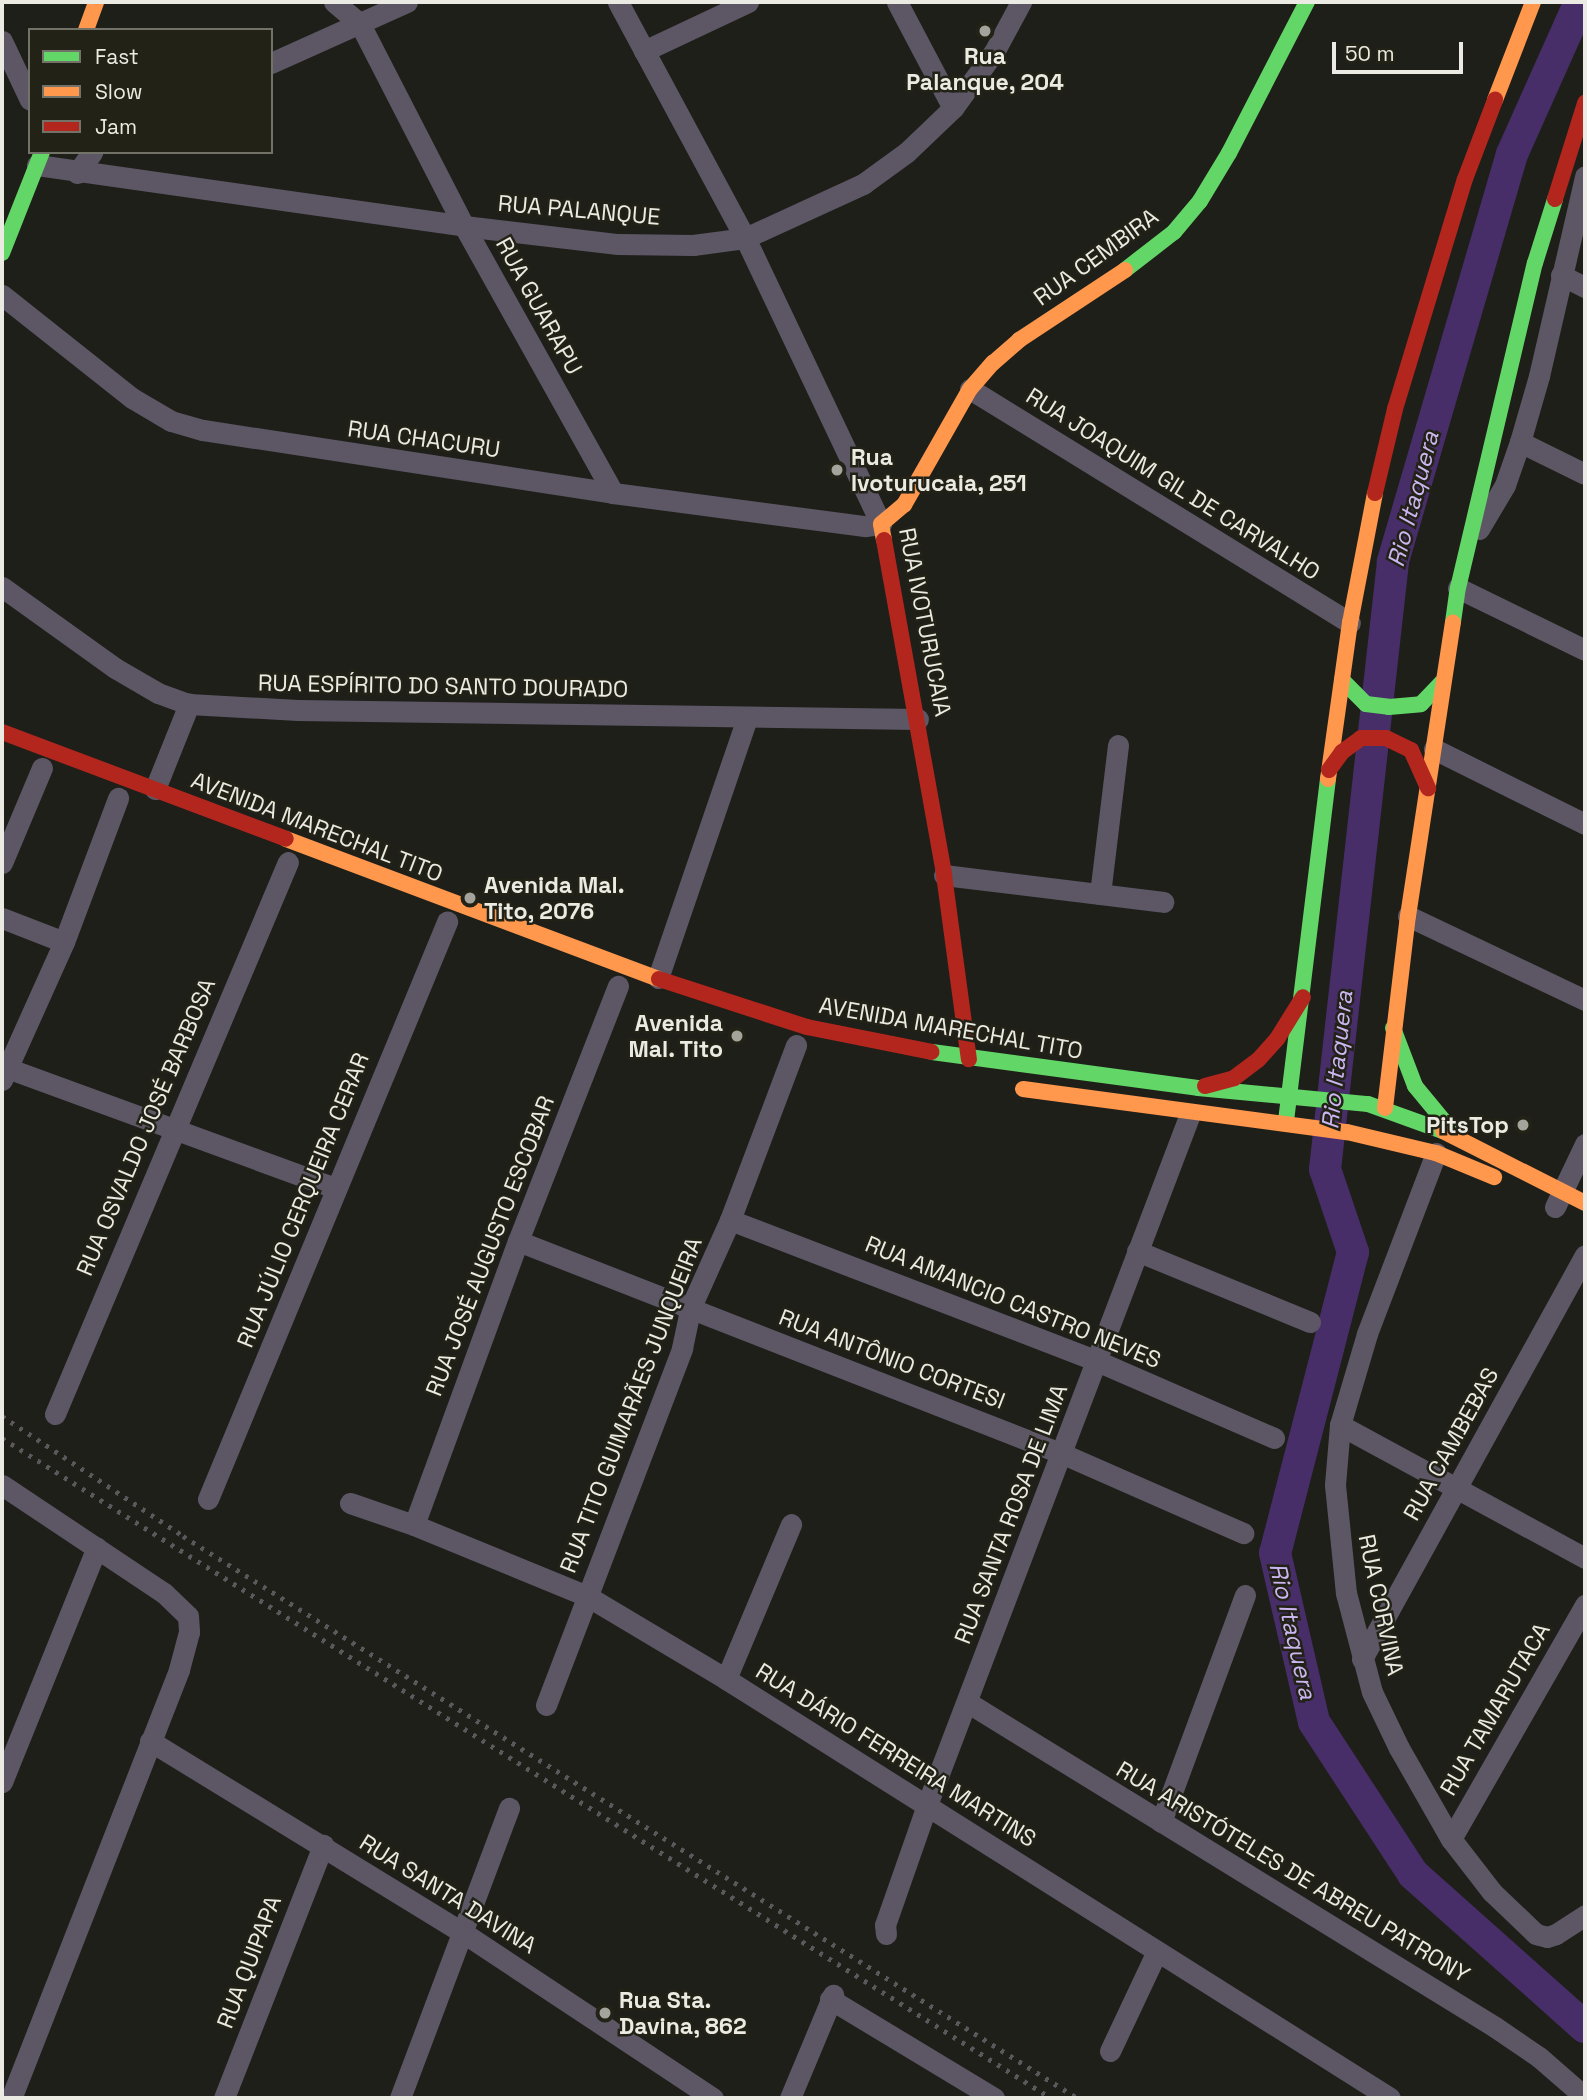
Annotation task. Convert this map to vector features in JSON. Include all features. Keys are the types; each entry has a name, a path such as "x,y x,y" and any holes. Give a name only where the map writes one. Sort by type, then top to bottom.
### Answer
{"street":[{"path":"87,28 96,2"},
{"name":"RUA GUARAPU","path":"334,2 360,24 464,226 613,493"},
{"path":"273,62 407,2"},
{"name":"RUA IVOTURUCAIA","path":"618,2 745,239 881,524 944,875 969,1059"},
{"path":"644,51 748,2"},
{"path":"897,2 953,108"},
{"name":"RUA PALANQUE","path":"40,159 77,173 464,226 618,244 693,245 745,239 808,212 863,184 907,152 953,108 994,52 1021,2"},
{"name":"RUA CEMBIRA","path":"881,524 904,505 970,389 1019,340 1135,263 1174,232 1200,201 1229,153 1307,2"},
{"path":"1285,1125 1350,623 1386,450 1425,304 1473,156 1533,2"},
{"path":"2,41 28,96"},
{"path":"1507,1183 1436,1153 1368,1133 1385,1108 1408,916 1458,588 1535,263 1551,203 1585,103"},
{"path":"77,173 91,154"},
{"path":"2,253 40,159"},
{"path":"1467,548 1505,485 1520,442 1585,177"},
{"path":"1561,275 1585,287"},
{"name":"RUA CHACURU","path":"2,295 89,366 132,398 171,421 254,440 613,493 865,526 881,524"},
{"name":"RUA JOAQUIM GIL DE CARVALHO","path":"970,389 1350,623"},
{"path":"1520,442 1585,474"},
{"name":"RUA ESPÍRITO DO SANTO DOURADO","path":"2,587 115,668 158,693 189,704 298,710 918,719"},
{"path":"1458,588 1585,650"},
{"path":"1342,680 1351,692 1366,704 1409,707 1421,704 1442,682"},
{"path":"155,789 189,704"},
{"path":"659,978 747,718"},
{"name":"AVENIDA MARECHAL TITO","path":"2,732 450,903 659,978 807,1027 969,1059 1198,1088 1368,1104 1458,1136 1556,1203 1585,1203"},
{"path":"1329,770 1342,752 1361,738 1386,738 1404,744 1417,757 1429,792"},
{"path":"1100,894 1118,745"},
{"path":"1434,749 1585,824"},
{"path":"2,863 39,767"},
{"path":"119,797 64,942 4,1074 174,1128 335,1188"},
{"name":"RUA OSVALDO JOSÉ BARBOSA","path":"55,1414 288,862"},
{"path":"944,875 1163,902"},
{"path":"1408,916 1585,1000"},
{"path":"2,918 64,942"},
{"name":"RUA JÚLIO CERQUEIRA CERAR","path":"208,1499 447,922"},
{"name":"RUA JOSÉ AUGUSTO ESCOBAR","path":"414,1525 518,1241 618,986"},
{"path":"1198,1088 1234,1078 1259,1059 1277,1039 1303,997"},
{"path":"1393,1028 1415,1086 1458,1136"},
{"name":"RUA TITO GUIMARÃES JUNQUEIRA","path":"546,1705 682,1348 690,1309 730,1220 796,1044"},
{"name":"AVENIDA MARECHAL TITO","path":"1010,1087 1190,1114 1368,1133"},
{"name":"RUA SANTA ROSA DE LIMA","path":"886,1934 885,1925 927,1805 1063,1454 1190,1114"},
{"path":"1556,1203 1585,1144"},
{"name":"RUA CORVINA","path":"1436,1153 1367,1334 1340,1425 1335,1485 1346,1593 1372,1692 1399,1748 1451,1839 1492,1892 1536,1934 1547,1937 1556,1934 1585,1915"},
{"name":"RUA AMANCIO CASTRO NEVES","path":"730,1220 1097,1361 1275,1438"},
{"name":"RUA ANTÔNIO CORTESI","path":"518,1241 1063,1454 1243,1533"},
{"path":"1137,1251 1310,1322"},
{"name":"RUA CAMBEBAS","path":"1362,1659 1585,1255"},
{"path":"1340,1425 1585,1559"},
{"path":"2,1485 164,1593 188,1616 190,1632 186,1649 11,2098"},
{"name":"RUA DÁRIO FERREIRA MARTINS","path":"350,1503 414,1525 587,1596 726,1679 1390,2098"},
{"path":"726,1679 791,1524"},
{"path":"2,1782 97,1547"},
{"path":"1161,1822 1245,1595"},
{"name":"RUA TAMARUTACA","path":"1451,1839 1585,1605"},
{"name":"RUA ARISTÓTELES DE ABREU PATRONY","path":"967,1702 1495,2026 1539,2056 1585,2097"},
{"name":"RUA SANTA DAVINA","path":"150,1741 462,1932 713,2098"},
{"path":"400,2098 509,1808"},
{"name":"RUA QUIPAPA","path":"223,2098 323,1845"},
{"path":"1110,2051 1157,1951"},
{"path":"790,2098 832,1997 994,2098"}],"waterway":[{"name":"Rio Itaquera","path":"1580,2 1512,154 1393,562 1325,1169 1353,1252 1275,1553 1314,1722 1413,1874 1585,2027"}],"railway":[{"path":"2,1416 183,1536 1077,2098"},
{"path":"2,1438 1051,2098"}],"traffic: fast":[{"path":"1125,270 1174,232 1200,201 1229,153 1307,2"},
{"path":"2,253 41,154"},
{"path":"1453,622 1458,588 1535,263 1555,199"},
{"path":"1342,680 1366,704 1389,707 1421,704 1442,682"},
{"path":"1286,1121 1328,779"},
{"path":"1393,1028 1415,1086 1453,1132"},
{"path":"932,1052 1198,1088 1368,1104 1443,1131"}],"traffic: slow":[{"path":"87,28 96,2"},
{"path":"1495,100 1533,2"},
{"path":"884,540 881,524 904,505 970,389 993,363 1019,340 1125,270"},
{"path":"1328,779 1350,623 1375,493"},
{"path":"1385,1108 1408,916 1453,622"},
{"path":"286,839 659,979"},
{"path":"1023,1089 1347,1132 1436,1153 1494,1177"},
{"path":"1443,1131 1585,1203"}],"traffic: jam":[{"path":"1375,493 1395,409 1465,179 1495,100"},
{"path":"1555,199 1585,103"},
{"path":"884,540 944,875 969,1059"},
{"path":"2,732 286,839"},
{"path":"1329,770 1342,752 1361,738 1386,738 1411,750 1428,788"},
{"path":"659,979 807,1027 932,1052"},
{"path":"1205,1086 1234,1078 1259,1059 1277,1039 1303,997"}],"place":[{"name":"Rua Palanque, 204","path":"985,31"},
{"name":"Rua Ivoturucaia, 251","path":"837,470"},
{"name":"Avenida Mal. Tito, 2076","path":"470,898"},
{"name":"Avenida Mal. Tito","path":"737,1036"},
{"name":"PitsTop","path":"1523,1125"},
{"name":"Rua Sta. Davina, 862","path":"605,2013"}]}
